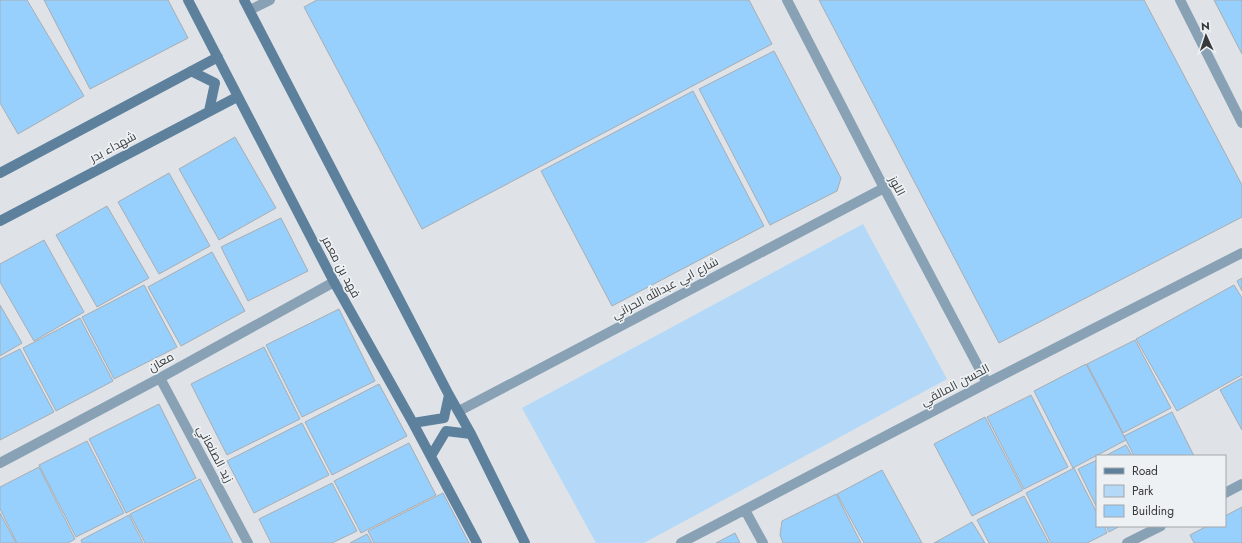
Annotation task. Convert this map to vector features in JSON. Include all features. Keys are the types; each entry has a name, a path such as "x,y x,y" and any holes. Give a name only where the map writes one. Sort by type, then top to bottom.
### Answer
{"street":[{"name":"فهد بن معمر","path":"188,0 334,282 413,423 477,543"},
{"path":"244,0 449,395 471,434 525,543"},
{"path":"250,10 270,0"},
{"name":"اللوز","path":"787,0 987,383"},
{"path":"1180,0 1242,123"},
{"path":"0,173 218,57"},
{"path":"191,71 215,83 210,111"},
{"name":"شهداء بدر","path":"0,221 238,97"},
{"name":"شارع ابي عبدالله الحراني","path":"459,412 884,188"},
{"name":"الحسن المالقي","path":"681,543 987,383 1242,253"},
{"name":"معان","path":"0,463 160,378 334,282"},
{"name":"زيد الصنعاني","path":"160,378 248,543"},
{"path":"413,423 444,418 449,395"},
{"path":"431,456 446,431 471,434"},
{"path":"1226,492 1242,484"},
{"path":"745,510 763,543"},
{"path":"1128,543 1159,527"}],"green space":[{"path":"863,224 947,379 644,543 596,543 522,408"}],"building":[{"path":"0,0 27,0 84,96 18,134 0,103"},
{"path":"44,0 168,0 188,38 90,89"},
{"path":"317,0 749,0 772,44 422,229 304,7"},
{"path":"819,0 1144,0 1242,185 1242,217 999,343"},
{"path":"1214,0 1242,0 1242,54"},
{"path":"774,51 841,178 837,191 770,225 699,89"},
{"path":"693,91 764,226 612,306 541,171"},
{"path":"235,137 276,208 219,240 179,169"},
{"path":"169,173 210,246 159,274 118,202"},
{"path":"107,206 149,278 97,307 56,235"},
{"path":"281,218 308,271 248,301 221,247"},
{"path":"44,240 84,312 34,341 0,282 0,264"},
{"path":"212,252 245,311 181,346 148,287"},
{"path":"1242,278 1242,291 1237,281"},
{"path":"144,285 177,347 114,379 82,317"},
{"path":"1234,285 1242,298 1242,375 1177,411 1136,339"},
{"path":"0,305 22,343 0,356"},
{"path":"339,309 375,381 302,417 266,345"},
{"path":"80,318 113,381 56,411 23,348"},
{"path":"1135,340 1171,408 1123,433 1087,364"},
{"path":"264,347 300,419 227,455 191,384"},
{"path":"20,349 54,412 0,440 0,359"},
{"path":"1086,364 1126,440 1073,468 1034,391"},
{"path":"1242,378 1242,430 1220,390"},
{"path":"379,384 407,436 332,475 305,422"},
{"path":"1031,395 1068,467 1024,489 987,417"},
{"path":"159,404 196,478 126,513 89,439"},
{"path":"1172,412 1194,455 1134,455 1124,436"},
{"path":"985,417 1023,490 972,516 934,444"},
{"path":"302,423 329,475 254,513 227,461"},
{"path":"87,441 124,513 76,537 39,465"},
{"path":"409,443 436,495 361,533 334,481"},
{"path":"1126,445 1131,455 1107,455"},
{"path":"1096,460 1096,506 1078,469"},
{"path":"39,467 75,539 68,543 17,543 0,509 0,487"},
{"path":"1074,468 1096,511 1096,527 1104,527 1107,533 1087,543 1051,543 1026,493"},
{"path":"882,470 922,543 864,543 837,494"},
{"path":"200,479 233,543 145,543 130,514"},
{"path":"332,483 357,531 332,543 271,543 259,519"},
{"path":"443,493 469,543 374,543 368,531"},
{"path":"836,494 861,543 783,543 780,535 782,521"},
{"path":"1024,496 1049,543 989,543 977,520"},
{"path":"1242,507 1242,543 1194,543 1190,535 1205,527 1226,527 1226,515"},
{"path":"0,513 16,543 0,543"},
{"path":"129,515 143,543 82,543 81,540"},
{"path":"972,522 985,543 934,543"},
{"path":"1106,527 1118,527 1109,532"},
{"path":"735,533 740,543 716,543"},
{"path":"367,534 372,543 350,543"}]}
